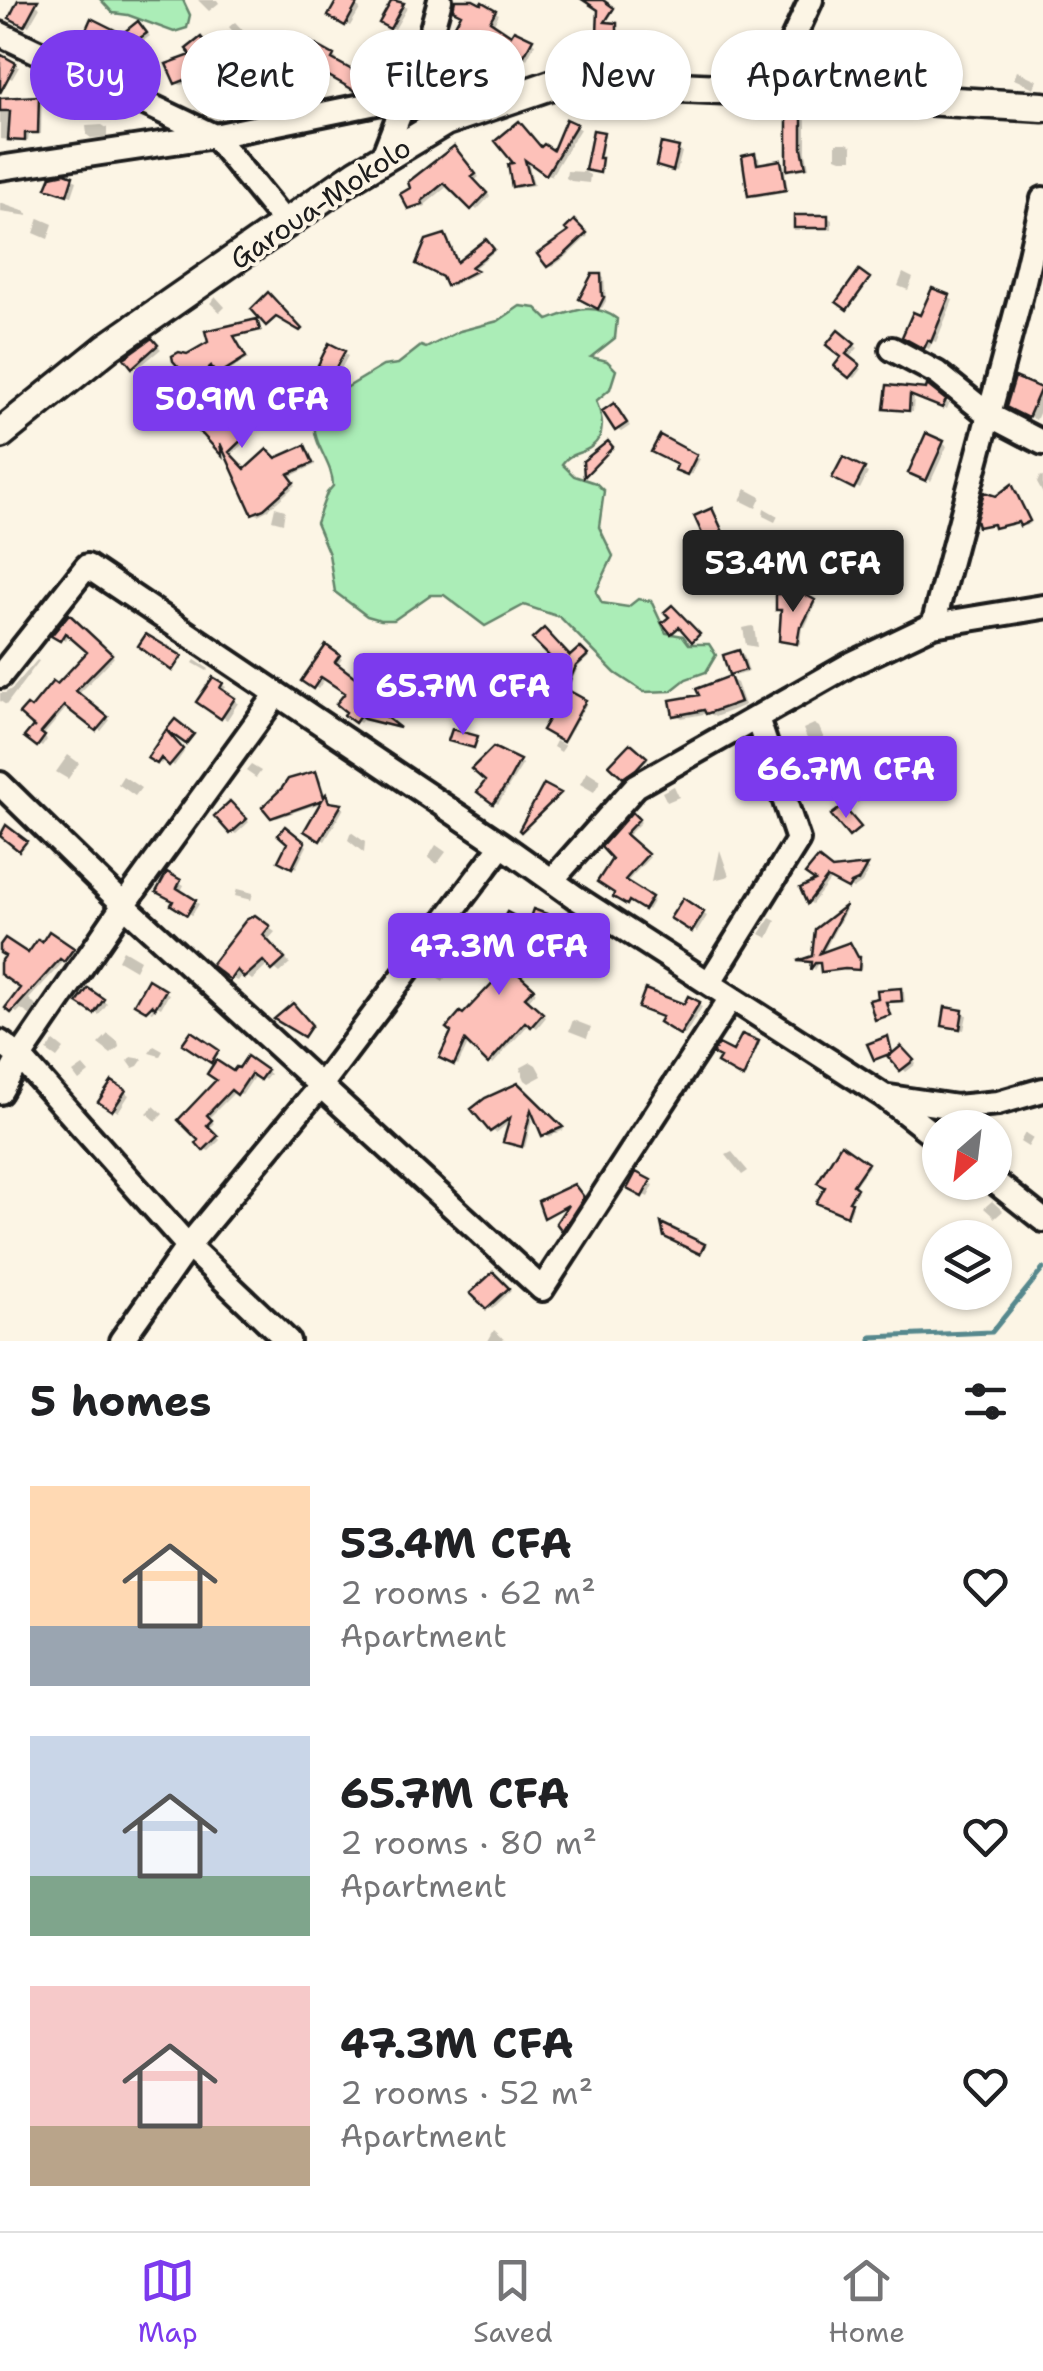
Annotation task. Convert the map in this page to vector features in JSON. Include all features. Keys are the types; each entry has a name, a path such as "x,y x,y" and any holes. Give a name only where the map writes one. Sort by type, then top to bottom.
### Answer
{"main road":[{"name":"Garoua-Mokolo","path":"0,434 108,347 382,158 445,120 560,82 711,88"},
{"name":"Garoua-Mokolo","path":"963,103 1043,108"}],"street":[{"path":"432,30 440,0"},
{"path":"797,30 811,0"},
{"path":"0,34 214,136 286,224"},
{"path":"0,168 214,136 350,108"},
{"path":"382,158 397,120"},
{"path":"933,625 1043,199"},
{"path":"892,349 938,373 989,415 1043,443"},
{"path":"0,676 86,566 552,880 884,1096 922,1126"},
{"path":"552,880 636,786 850,665 933,625 1043,607"},
{"path":"0,1092 124,906 277,694"},
{"path":"709,983 798,840 757,718"},
{"path":"0,784 124,906 542,1289 731,998"},
{"path":"121,1341 188,1246 321,1084 502,845"},
{"path":"0,1042 20,1058 188,1246 288,1341"},
{"path":"884,1096 956,1107 998,1104 1043,1090"},
{"path":"1012,1195 1043,1220"}],"green space":[{"path":"101,0 183,0 190,15 187,28 174,32 113,13"},
{"path":"520,306 536,308 548,320 591,309 617,319 615,338 591,357 607,361 616,370 610,389 596,401 602,419 600,437 562,464 574,476 596,483 604,491 599,527 613,556 596,592 602,603 628,607 638,599 651,601 666,633 683,636 689,644 709,644 716,655 706,672 686,679 671,691 644,692 615,673 560,617 524,605 485,626 444,595 430,595 394,620 381,620 367,616 335,592 329,554 316,523 333,486 315,430 320,410 328,410 331,397 383,366 398,364 421,346 426,348 460,331 498,321"}],"building":[{"path":"18,0 38,0 24,26 9,18"},
{"path":"337,0 357,4 345,26 328,16"},
{"path":"392,0 404,3 390,29 379,23"},
{"path":"455,0 482,2 496,10 490,21 504,30 452,30 461,14 453,10"},
{"path":"583,0 603,0 614,8 605,22 617,23 617,30 597,30 598,10"},
{"path":"91,18 115,30 86,30"},
{"path":"138,21 145,30 127,30"},
{"path":"525,35 533,39 525,54"},
{"path":"330,53 334,55 332,59 350,69 350,88 330,77"},
{"path":"0,54 16,63 0,93"},
{"path":"181,59 181,82 175,84 166,64"},
{"path":"30,96 30,120 38,120 38,133 25,133 25,141 8,140 10,111 0,111 0,98"},
{"path":"566,120 577,124 546,175 525,160 531,183 512,187 508,164 513,163 495,141 519,121 541,147 544,144 553,150"},
{"path":"787,120 802,120 806,167 787,170"},
{"path":"593,130 604,132 600,173 585,170"},
{"path":"661,143 679,147 673,171 656,166"},
{"path":"454,146 476,174 472,177 487,193 471,210 444,183 423,204 408,209 400,194 410,188 408,182"},
{"path":"755,153 757,164 781,160 786,190 748,196 742,156"},
{"path":"51,176 73,176 67,195 46,188"},
{"path":"794,215 828,215 828,228 794,228"},
{"path":"574,220 587,233 547,267 537,254 568,232 565,229"},
{"path":"445,234 457,262 486,239 494,249 471,267 477,270 446,286 442,277 416,264 426,240"},
{"path":"859,270 870,278 847,310 836,302"},
{"path":"592,274 601,274 604,297 598,309 579,299"},
{"path":"932,288 950,295 931,342 928,340 924,349 902,337 913,312 920,315"},
{"path":"268,292 300,331 276,317 266,326 251,309"},
{"path":"257,319 260,330 234,336 246,357 216,376 211,366 189,385 178,373 181,370 172,356 179,352 187,354 208,342 205,331"},
{"path":"838,330 855,344 846,354 860,365 849,378 834,366 841,357 826,345"},
{"path":"152,338 158,345 132,368 124,358"},
{"path":"329,343 345,351 333,373 318,365"},
{"path":"1015,377 1041,388 1028,418 1006,407"},
{"path":"887,385 926,389 927,385 946,400 942,408 910,395 909,411 884,409"},
{"path":"181,387 207,403 223,421 232,411 252,430 229,452 245,469 267,449 276,458 305,445 313,463 288,474 294,482 264,509 252,514 220,443 222,456 203,435 168,408"},
{"path":"614,403 627,423 615,431 602,411"},
{"path":"926,433 944,441 926,481 908,473"},
{"path":"660,435 697,455 687,475 675,470 677,465 651,452"},
{"path":"608,441 613,447 584,477 583,461"},
{"path":"843,457 865,468 854,489 832,478"},
{"path":"1012,484 1030,521 1020,526 1018,522 978,527 976,520 984,492 996,496"},
{"path":"712,508 732,552 704,538 694,516"},
{"path":"824,545 846,556 837,575 815,564"},
{"path":"776,594 804,594 815,600 800,626 797,644 779,641 781,610 776,610"},
{"path":"672,605 700,634 692,642 679,627 671,634 662,623 669,617 664,612"},
{"path":"69,614 112,654 76,691 108,717 96,731 64,706 41,733 45,736 37,747 24,737 33,726 19,714 27,705 31,708 53,681 57,684 87,652 65,633 60,641 51,636"},
{"path":"544,628 570,656 580,647 588,655 576,666 566,689 586,700 563,742 542,730 552,713 543,708 561,668 532,639"},
{"path":"146,634 182,656 172,671 138,646"},
{"path":"326,645 340,655 335,662 379,695 372,706 400,728 360,716 355,723 336,704 345,693 321,677 313,689 301,681"},
{"path":"739,650 746,670 729,675 723,655"},
{"path":"433,657 421,675 430,694 407,675 409,669"},
{"path":"730,676 740,702 706,714 704,710 673,716 670,700 699,695 696,689"},
{"path":"213,677 223,683 220,688 235,698 221,719 196,702"},
{"path":"175,719 194,734 186,744 166,730"},
{"path":"452,729 478,736 474,748 448,741"},
{"path":"166,730 183,749 169,766 161,758 157,764 147,758"},
{"path":"629,744 647,757 623,778 609,765"},
{"path":"493,747 520,760 493,804 477,792 485,781 471,769"},
{"path":"316,771 324,797 326,794 329,802 342,804 320,841 304,831 322,800 271,818 262,807 288,779"},
{"path":"847,776 863,786 852,803 836,792"},
{"path":"544,784 561,793 521,832 519,830"},
{"path":"230,801 247,819 230,834 214,816"},
{"path":"843,806 861,827 849,837 831,815"},
{"path":"632,812 639,819 625,834 648,854 625,880 652,897 644,910 613,897 614,893 597,882 612,859 601,847"},
{"path":"6,825 27,841 19,851 0,836"},
{"path":"285,826 305,842 292,868 278,861 287,843 278,835"},
{"path":"818,858 832,869 867,865 848,889 827,878 807,904 800,888 815,881 805,874"},
{"path":"167,872 181,880 177,888 196,900 187,915 156,892"},
{"path":"683,898 704,912 692,932 670,918"},
{"path":"846,905 820,953 850,942 860,957 859,970 821,972 820,963 810,970 811,962 797,961 812,956 815,929"},
{"path":"533,909 547,914 541,932 515,971 534,988 525,997 543,1013 531,1027 525,1022 488,1064 465,1041 454,1065 439,1058 451,1032 446,1028 499,976 496,973 512,955 504,950 508,936 497,930 507,912 528,923"},
{"path":"255,915 270,926 263,935 285,959 272,971 263,961 244,978 237,970 230,980 211,965 246,920"},
{"path":"49,931 74,948 11,1013 5,1008 20,988 0,974 5,956 0,953 0,945 5,938 28,953"},
{"path":"148,979 166,990 155,1008 152,1005 146,1011 134,1004"},
{"path":"88,988 104,999 94,1014 77,1003"},
{"path":"901,988 902,1001 886,1002 890,1015 875,1020 869,1000 878,998 877,990"},
{"path":"645,989 684,1004 688,996 700,1002 680,1035 659,1022 662,1017 638,1008"},
{"path":"293,1003 312,1025 304,1037 274,1019"},
{"path":"945,1007 963,1010 960,1029 942,1026"},
{"path":"191,1031 219,1050 211,1063 182,1044"},
{"path":"742,1034 759,1041 743,1078 717,1063 720,1058 712,1054 719,1044 733,1051"},
{"path":"888,1036 892,1053 874,1060 867,1044"},
{"path":"901,1046 914,1060 900,1071 888,1057"},
{"path":"247,1056 267,1070 260,1080 251,1074 237,1095 231,1090 207,1115 212,1120 207,1125 218,1136 203,1151 196,1143 198,1140 178,1120 216,1080 207,1074 216,1060 233,1071"},
{"path":"112,1081 126,1090 112,1111 98,1102"},
{"path":"518,1083 563,1127 542,1136 531,1110 522,1147 503,1142 510,1118 490,1132 471,1109"},
{"path":"841,1144 868,1163 853,1185 857,1188 849,1201 852,1202 847,1216 816,1203 825,1187 817,1183"},
{"path":"636,1172 651,1180 642,1197 627,1189"},
{"path":"574,1184 584,1197 562,1231 556,1223 568,1205 544,1218 538,1201"},
{"path":"661,1223 705,1244 700,1254 664,1237"},
{"path":"493,1272 509,1288 486,1309 470,1293"}],"waterway":[{"path":"871,1341 871,1337 992,1332 1043,1269"}]}
